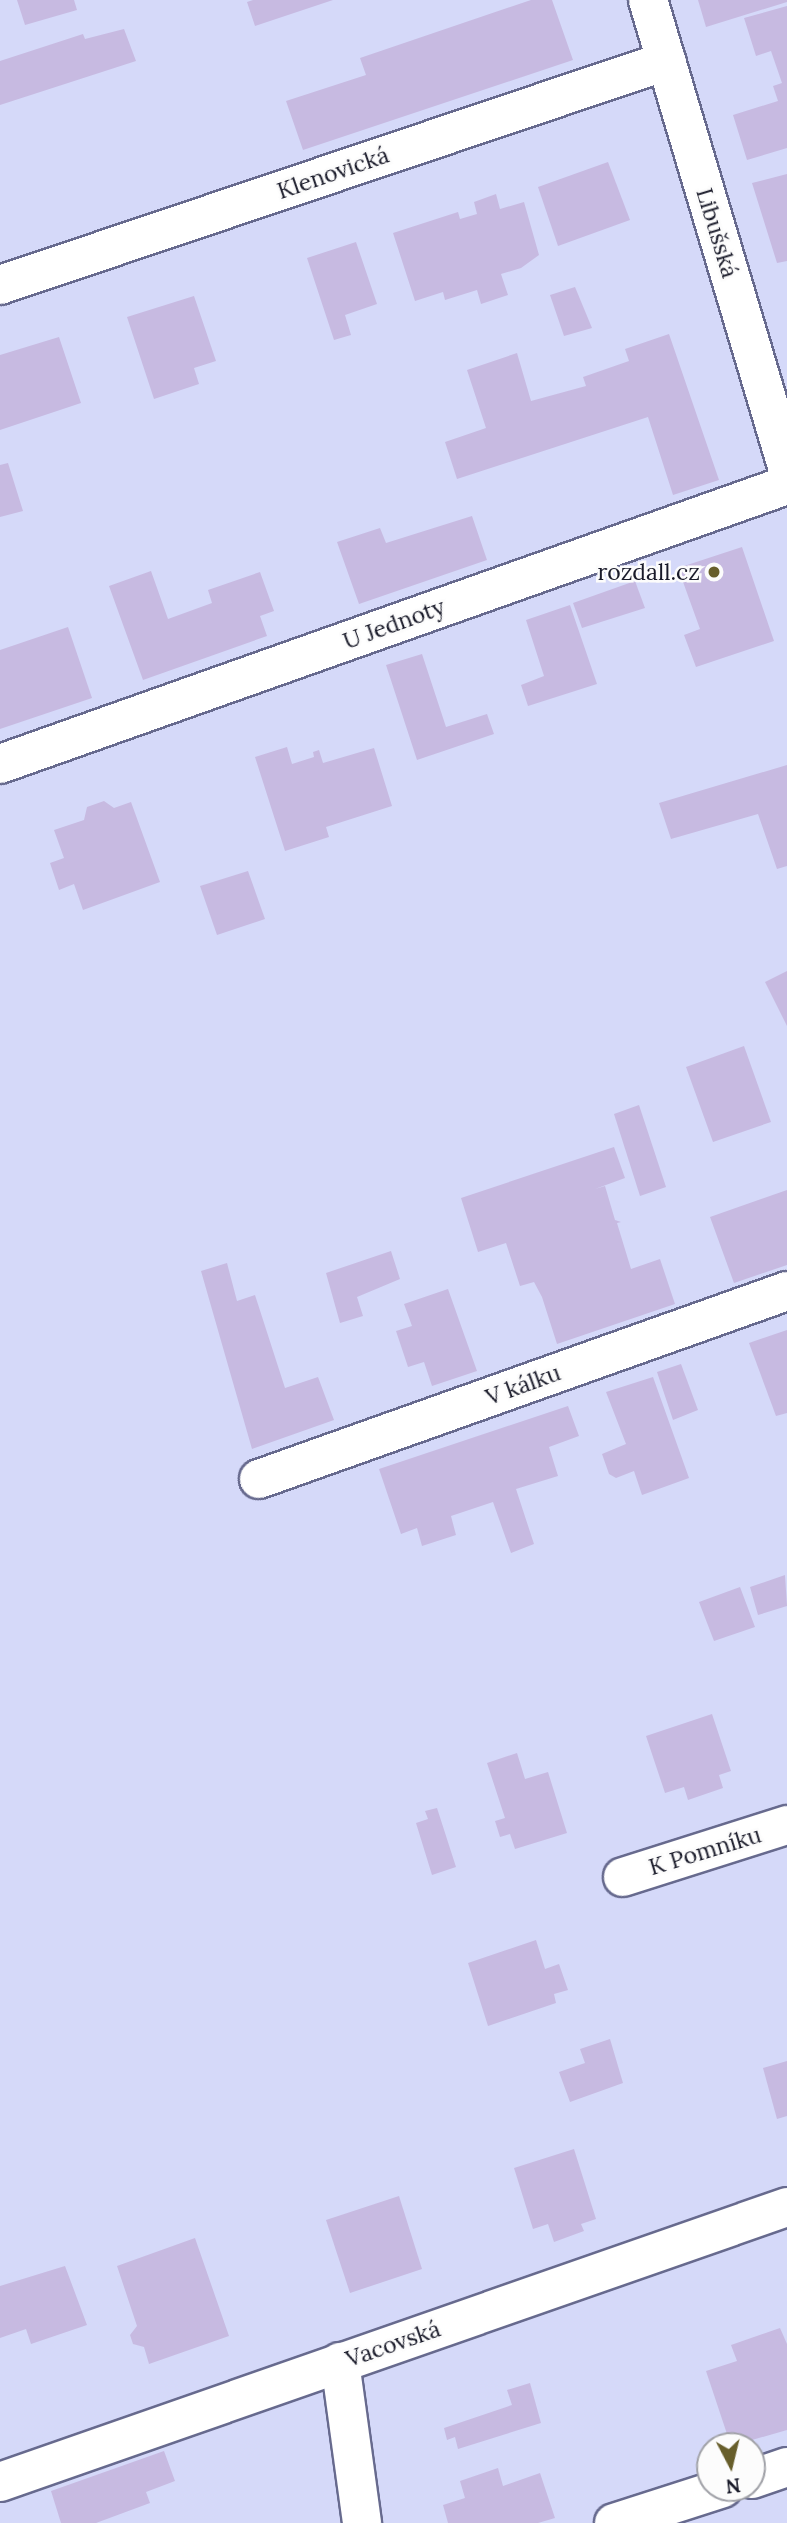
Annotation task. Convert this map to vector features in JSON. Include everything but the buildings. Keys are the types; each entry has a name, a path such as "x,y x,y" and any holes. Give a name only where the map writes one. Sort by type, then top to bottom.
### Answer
{"street":[{"name":"Libušská","path":"648,0 787,467"},
{"name":"Klenovická","path":"0,285 666,61"},
{"name":"U Jednoty","path":"0,764 787,485"},
{"name":"V kálku","path":"259,1479 787,1291"},
{"name":"K Pomníku","path":"623,1877 787,1825"},
{"name":"Vacovská","path":"0,2482 787,2207"},
{"path":"340,2362 362,2523"},
{"path":"766,2474 787,2467"},
{"path":"614,2523 696,2497"}],"place":[{"name":"rozdall.cz","path":"714,572"}]}
